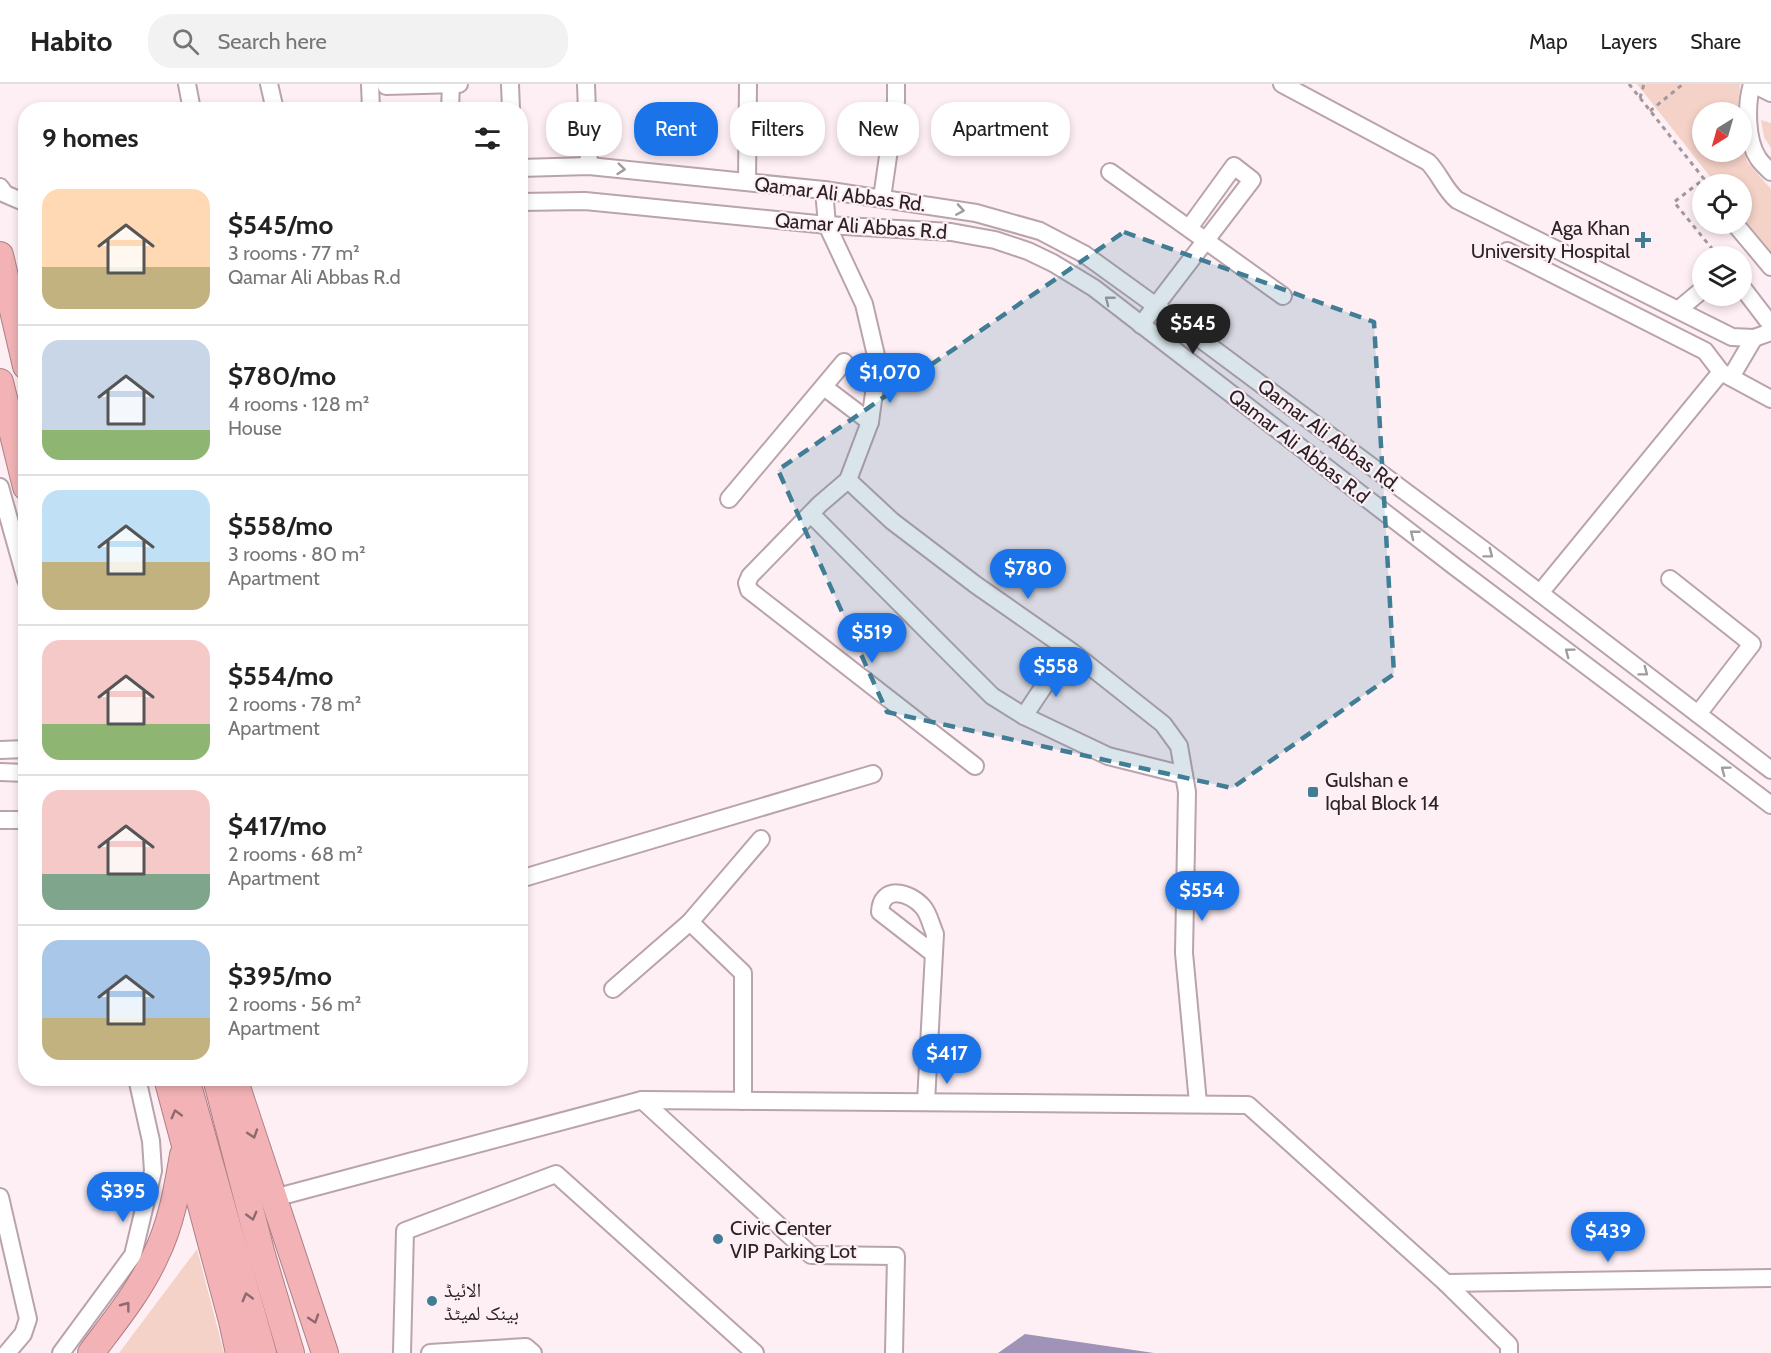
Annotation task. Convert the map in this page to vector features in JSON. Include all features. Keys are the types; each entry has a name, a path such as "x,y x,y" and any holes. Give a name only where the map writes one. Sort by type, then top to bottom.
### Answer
{"highway":[{"path":"0,255 18,332"},
{"path":"0,382 18,455"},
{"path":"169,1086 239,1353"},
{"path":"188,1086 263,1353"},
{"path":"218,1086 262,1255 291,1353"},
{"path":"237,1086 325,1353"},
{"path":"91,1353 132,1297 156,1257 178,1187 184,1143"}],"street":[{"path":"187,84 190,102"},
{"path":"269,84 273,102"},
{"path":"450,102 451,84"},
{"path":"373,102 378,85 459,84"},
{"path":"510,84 511,102"},
{"path":"586,84 589,166"},
{"path":"747,182 748,84"},
{"path":"882,198 896,92 909,84"},
{"path":"1282,84 1428,162 1449,193 1457,200 1732,337 1754,338"},
{"path":"1771,93 1753,84 1748,100 1749,136 1757,158 1771,172"},
{"name":"Qamar Ali Abbas Rd.","path":"528,168 589,166 824,190 976,213 1040,231 1084,254 1156,306 1540,593 1771,770"},
{"path":"1141,325 1252,180 1234,166 1189,228"},
{"path":"1110,172 1283,296"},
{"path":"0,187 5,194 18,200"},
{"path":"824,190 827,225 864,304 878,364 870,422 848,480 820,504 750,576 747,583 749,590 975,766"},
{"name":"Qamar Ali Abbas R.d","path":"528,202 585,201 827,225 951,232 995,240 1028,251 1053,263 1094,288 1454,566 1771,805"},
{"path":"1743,234 1771,267"},
{"path":"1508,251 1705,351 1726,375 1771,399"},
{"path":"1678,310 1692,298"},
{"path":"1540,593 1726,375 1754,338 1771,324 1752,300"},
{"path":"729,499 843,362"},
{"path":"824,387 870,422"},
{"path":"848,480 892,521 975,585 1072,652 1163,724 1179,746 1187,792 1184,952 1198,1103"},
{"path":"0,487 18,551"},
{"path":"811,514 992,696 1024,716 1108,756 1184,775"},
{"path":"1670,579 1752,644 1698,714"},
{"path":"1024,716 1060,662"},
{"path":"0,750 18,749"},
{"path":"0,772 18,773"},
{"path":"528,877 873,774"},
{"path":"0,820 18,820"},
{"path":"613,989 690,922 761,839"},
{"path":"690,922 743,973 743,1101"},
{"path":"926,1102 934,954"},
{"path":"61,1353 133,1255 153,1171 151,1141 139,1086"},
{"path":"642,1100 811,1255 896,1256 894,1353"},
{"path":"274,1198 642,1100 1248,1105 1446,1283 1509,1345 1509,1353"},
{"path":"402,1353 405,1231 556,1174 755,1353"},
{"path":"0,1197 28,1319 22,1334 7,1353"},
{"path":"1446,1283 1771,1278"},
{"path":"430,1353 526,1347 533,1353"}],"path":[{"path":"1629,84 1704,179 1674,202 1710,246"},
{"path":"1640,98 1644,84"},
{"path":"1650,111 1683,84"}],"highlighted area":[{"path":"1124,232 1374,322 1394,674 1232,788 887,712 778,470"}],"shaded area":[{"path":"1637,84 1740,84 1739,102 1692,102 1692,154"},
{"path":"1761,120 1771,123 1771,148 1764,137"},
{"path":"1699,162 1748,162 1771,189 1771,254 1752,229 1752,174 1708,174"},
{"path":"197,1249 224,1353 119,1353"},
{"path":"1025,1334 1154,1353 998,1353"}],"place":[{"name":"Aga Khan University Hospital","path":"1643,240"},
{"name":"Gulshan e Iqbal Block 14","path":"1313,792"},
{"name":"Civic Center VIP Parking Lot","path":"718,1239"},
{"name":"الائیڈ بینک لمیٹڈ","path":"432,1301"}]}
